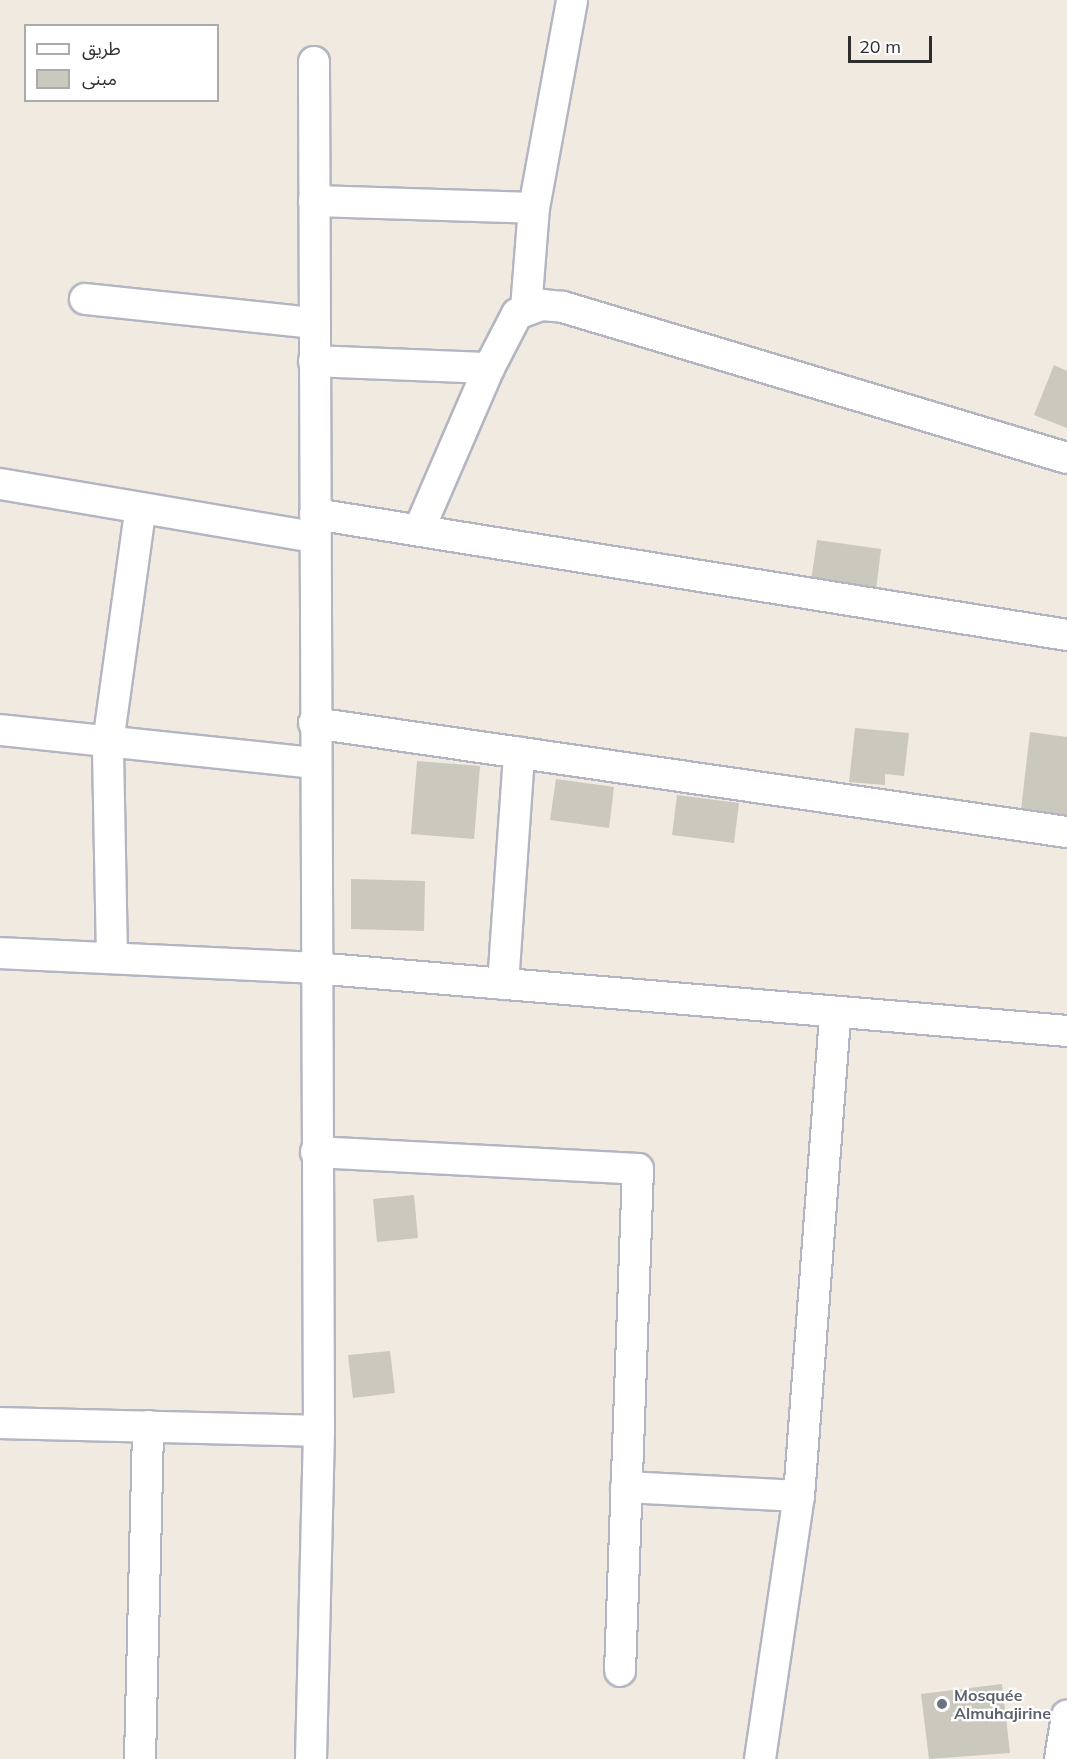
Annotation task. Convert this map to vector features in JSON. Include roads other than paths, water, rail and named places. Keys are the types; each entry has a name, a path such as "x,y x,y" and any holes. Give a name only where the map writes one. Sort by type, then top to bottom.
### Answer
{"street":[{"path":"526,309 534,208 572,0"},
{"path":"311,1759 319,1431 314,968 314,62"},
{"path":"314,201 534,208"},
{"path":"85,299 314,323"},
{"path":"419,530 489,368 517,314 526,309 563,307 1067,458"},
{"path":"314,361 489,368"},
{"path":"0,484 140,512 419,530 1067,635"},
{"path":"112,958 108,743 140,512"},
{"path":"314,723 1067,832"},
{"path":"0,730 314,763"},
{"path":"503,984 519,753"},
{"path":"0,953 314,968 1067,1031"},
{"path":"760,1759 799,1496 835,1012"},
{"path":"316,1152 638,1169 620,1671"},
{"path":"0,1423 319,1431"},
{"path":"140,1759 148,1426"},
{"path":"626,1487 799,1496"},
{"path":"1060,1759 1067,1716"}],"place":[{"name":"Mosquée Almuhajirine","path":"942,1704"}]}
